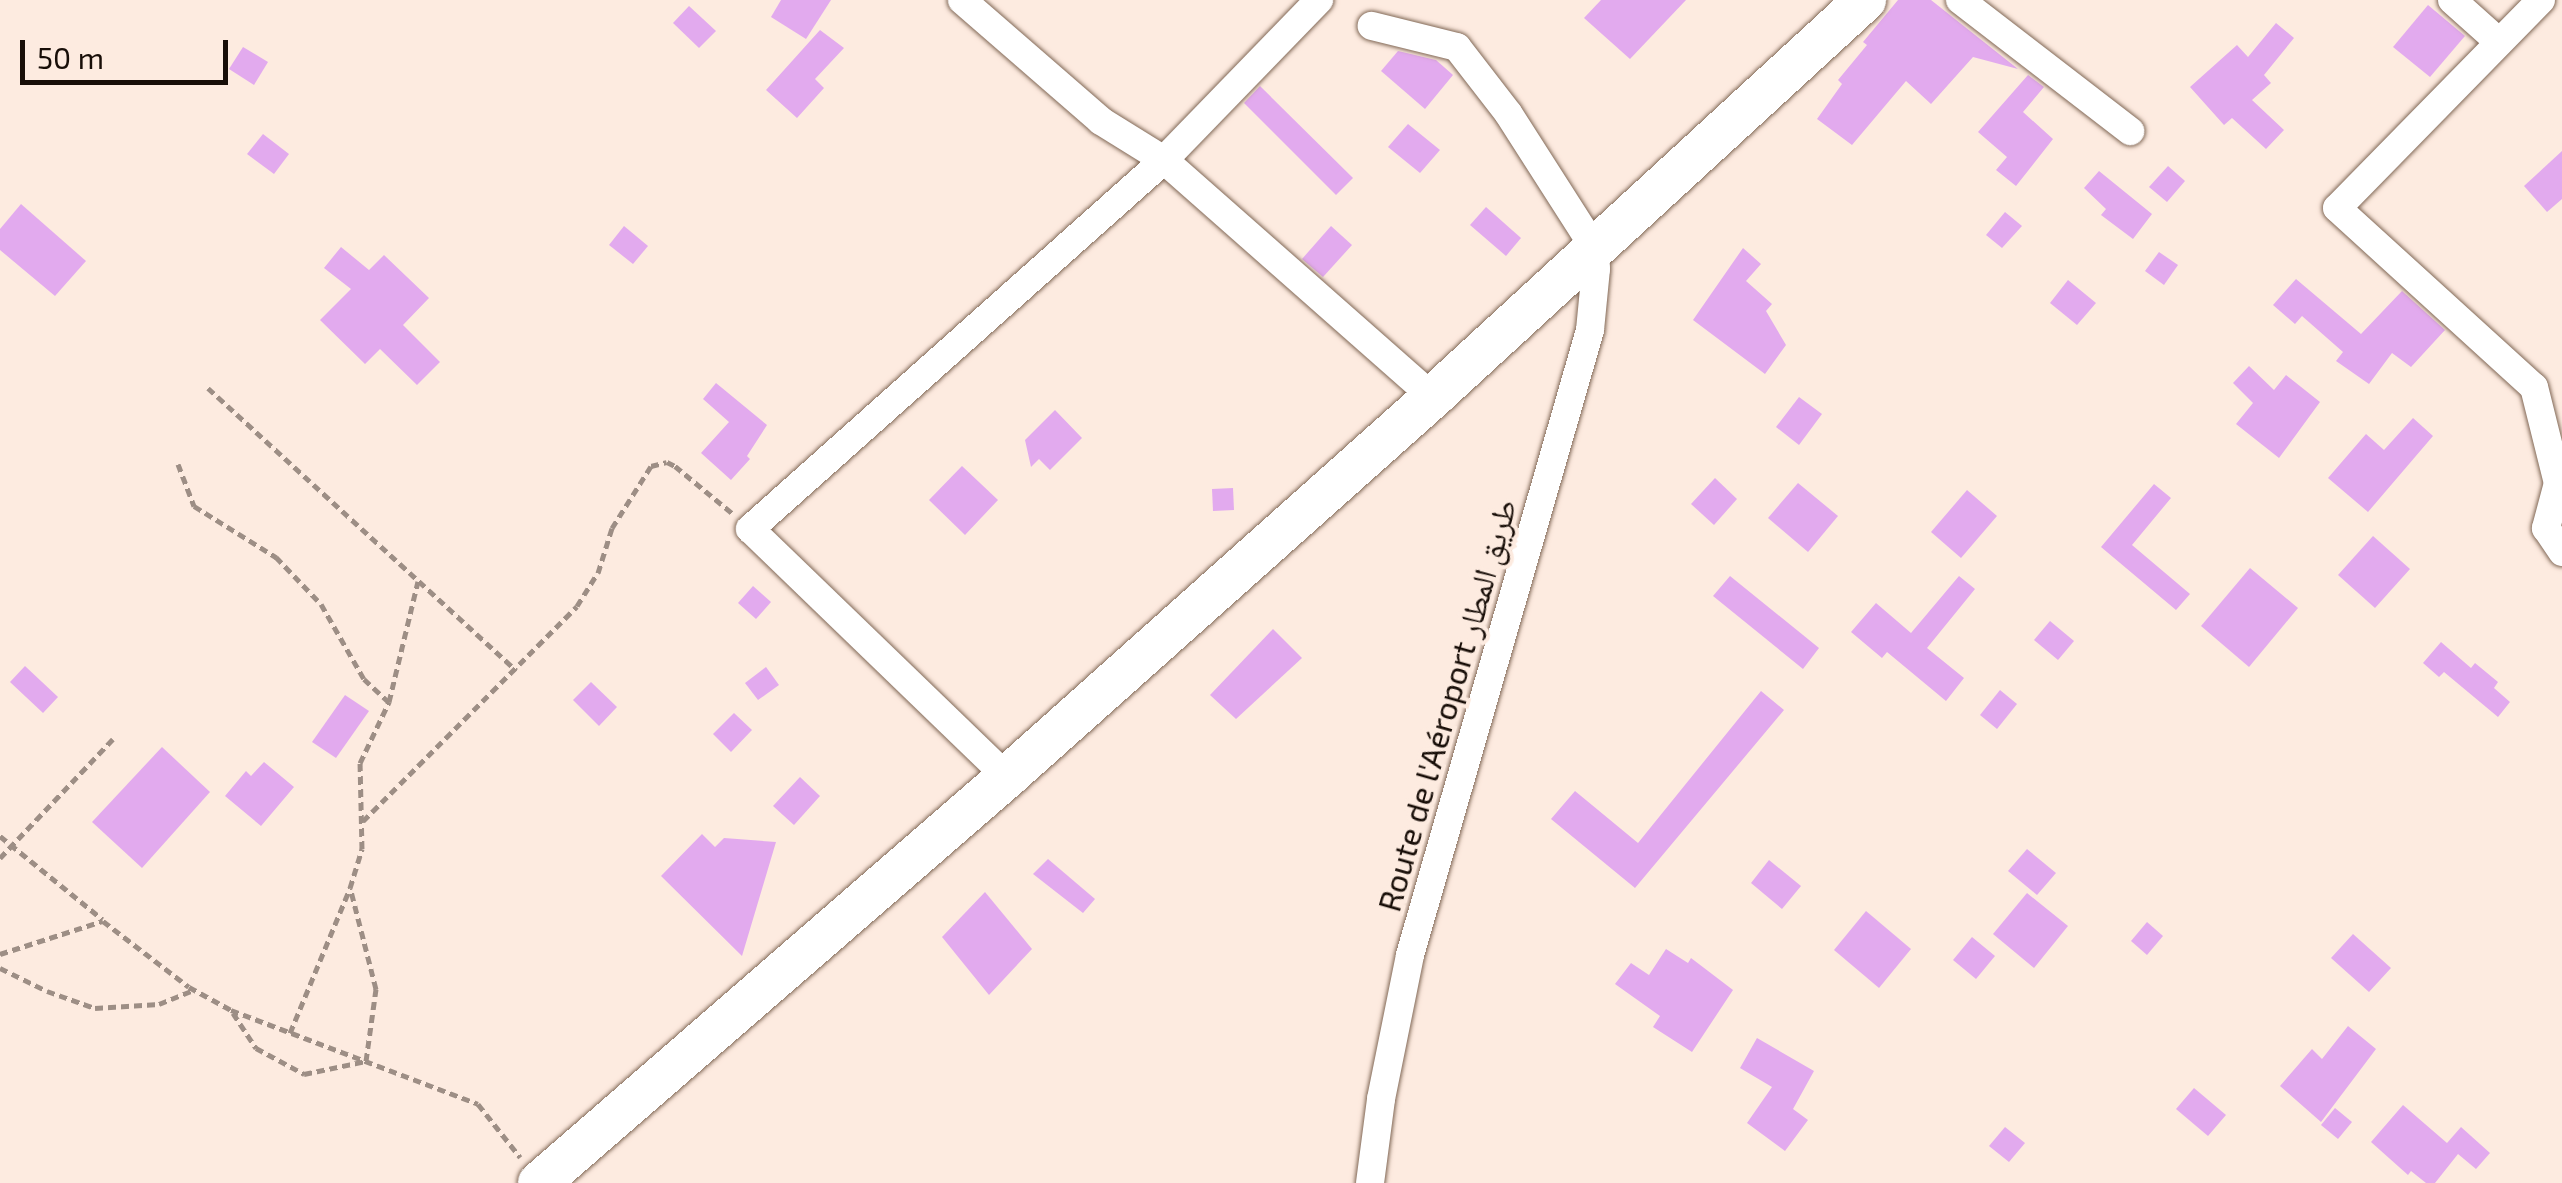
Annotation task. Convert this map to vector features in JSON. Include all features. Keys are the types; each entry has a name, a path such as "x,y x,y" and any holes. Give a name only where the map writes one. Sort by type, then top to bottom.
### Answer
{"main road":[{"path":"539,1183 1007,777 1433,396 1859,2"}],"street":[{"path":"962,0 1101,120 1164,160 1433,396"},
{"path":"1007,777 750,529 1164,160 1320,0"},
{"path":"1960,0 2130,131"},
{"path":"2452,0 2500,42"},
{"path":"2540,0 2337,208 2534,387 2558,483 2546,528 2562,552"},
{"path":"1372,26 1457,47 1508,113 1594,249"},
{"name":"Route de l'Aéroport طريق المطار","path":"1370,1183 1381,1099 1410,955 1590,330 1594,249"}],"path":[{"path":"208,388 516,670"},
{"path":"363,821 516,670 589,590 612,528 652,466 668,462 676,466 750,529"},
{"path":"178,464 194,506 276,556 321,604 364,679 389,702"},
{"path":"290,1033 350,888 362,849 360,763 389,702 418,581"},
{"path":"0,858 113,739"},
{"path":"0,836 194,990 231,1010 478,1104 539,1183"},
{"path":"350,888 376,989 366,1062"},
{"path":"0,954 104,921"},
{"path":"0,968 95,1008 160,1004 194,990"},
{"path":"231,1010 256,1048 304,1074 366,1062"}],"building":[{"path":"781,0 831,0 806,39 771,17"},
{"path":"1601,0 1686,0 1630,59 1584,18"},
{"path":"1898,0 1931,0 2018,69 1973,57 1931,104 1906,81 1852,145 1817,119 1842,84 1838,80 1867,45 1863,42"},
{"path":"2428,5 2465,36 2430,77 2393,47"},
{"path":"689,6 716,31 699,48 673,23"},
{"path":"2276,23 2294,38 2264,75 2271,83 2252,100 2284,130 2266,149 2232,118 2224,125 2190,87 2237,45 2248,57"},
{"path":"820,30 844,48 815,79 824,88 797,118 766,90"},
{"path":"243,47 268,62 254,85 229,69"},
{"path":"1398,51 1436,60 1453,75 1425,109 1381,71"},
{"path":"2028,75 2044,87 2023,112 2053,139 2016,186 1996,170 2007,157 1978,132"},
{"path":"1260,86 1353,178 1336,195 1244,103"},
{"path":"1408,124 1440,150 1420,173 1388,147"},
{"path":"263,134 289,154 274,174 247,154"},
{"path":"2562,151 2562,199 2547,212 2524,186"},
{"path":"2168,166 2185,181 2167,202 2149,187"},
{"path":"2099,171 2152,214 2133,239 2101,215 2106,209 2084,188"},
{"path":"21,204 86,261 55,296 0,250 0,229"},
{"path":"1486,207 1521,238 1506,256 1470,225"},
{"path":"2005,212 2022,226 2002,248 1986,235"},
{"path":"624,226 648,246 633,264 609,245"},
{"path":"1331,226 1352,245 1323,277 1302,259"},
{"path":"341,247 369,270 384,255 429,298 403,325 440,362 417,385 380,349 365,364 320,320 351,289 324,268"},
{"path":"1743,248 1761,264 1746,281 1772,304 1766,311 1786,345 1765,374 1693,320"},
{"path":"2159,252 2178,265 2164,285 2145,271"},
{"path":"2296,279 2361,334 2402,291 2445,330 2411,367 2392,353 2369,384 2336,361 2343,352 2302,316 2295,324 2273,305"},
{"path":"2068,280 2096,303 2077,325 2050,303"},
{"path":"2249,366 2274,390 2286,375 2320,402 2279,458 2236,424 2253,403 2233,383"},
{"path":"716,383 767,425 747,456 750,459 731,480 701,453 729,422 703,399"},
{"path":"1799,397 1822,414 1799,445 1776,427"},
{"path":"1055,410 1082,438 1050,470 1039,459 1031,467 1025,440"},
{"path":"2413,418 2433,436 2368,512 2328,478 2366,434 2384,450"},
{"path":"962,466 998,500 965,535 929,500"},
{"path":"1715,478 1737,499 1714,525 1691,504"},
{"path":"1798,483 1838,516 1808,552 1768,518"},
{"path":"2154,484 2171,498 2132,545 2190,594 2176,610 2101,547"},
{"path":"1233,488 1234,510 1213,511 1212,489"},
{"path":"1967,490 1997,516 1961,558 1931,532"},
{"path":"2373,536 2410,569 2375,608 2338,575"},
{"path":"2250,568 2298,608 2249,667 2201,626"},
{"path":"1730,576 1819,648 1803,669 1713,596"},
{"path":"1959,576 1975,589 1927,648 1964,678 1946,701 1887,652 1882,658 1851,632 1876,603 1911,633"},
{"path":"753,586 771,602 756,619 738,603"},
{"path":"2050,621 2074,641 2058,660 2034,640"},
{"path":"1273,629 1302,658 1236,719 1210,695"},
{"path":"2441,642 2471,668 2475,663 2498,682 2494,688 2510,702 2498,717 2444,672 2439,677 2423,663"},
{"path":"25,666 58,697 43,713 10,682"},
{"path":"766,667 779,685 758,700 745,683"},
{"path":"591,682 617,707 599,726 573,700"},
{"path":"2000,690 2017,704 1997,729 1980,715"},
{"path":"1761,691 1784,710 1635,888 1551,819 1575,791 1638,843"},
{"path":"345,695 369,711 336,758 312,742"},
{"path":"734,713 752,730 731,752 713,734"},
{"path":"162,747 210,792 142,868 92,822"},
{"path":"264,762 294,787 261,826 225,796 246,771 251,776"},
{"path":"800,777 820,796 794,825 773,806"},
{"path":"702,834 715,847 724,838 776,842 742,956 661,876"},
{"path":"2027,849 2056,873 2037,895 2008,871"},
{"path":"1048,859 1095,899 1083,913 1033,874"},
{"path":"1769,860 1801,886 1782,909 1751,883"},
{"path":"985,892 1032,949 989,995 942,937"},
{"path":"2027,893 2068,926 2034,968 1993,934"},
{"path":"1866,911 1911,949 1879,988 1834,950"},
{"path":"2147,922 2163,936 2147,955 2131,941"},
{"path":"2353,934 2391,968 2369,992 2331,958"},
{"path":"1972,937 1995,956 1976,979 1953,960"},
{"path":"1666,949 1688,963 1691,958 1733,990 1692,1052 1653,1027 1660,1016 1615,984 1631,963 1649,975"},
{"path":"2348,1026 2376,1049 2321,1122 2280,1086 2312,1049 2322,1059"},
{"path":"1757,1038 1814,1071 1793,1109 1808,1120 1785,1151 1747,1123 1772,1087 1740,1068"},
{"path":"2194,1088 2226,1115 2208,1136 2176,1109"},
{"path":"2403,1105 2447,1143 2461,1127 2490,1153 2476,1169 2458,1154 2435,1183 2426,1183 2411,1171 2408,1175 2371,1142"},
{"path":"2335,1108 2352,1122 2338,1139 2321,1125"},
{"path":"2005,1127 2025,1143 2009,1162 1989,1146"}]}
